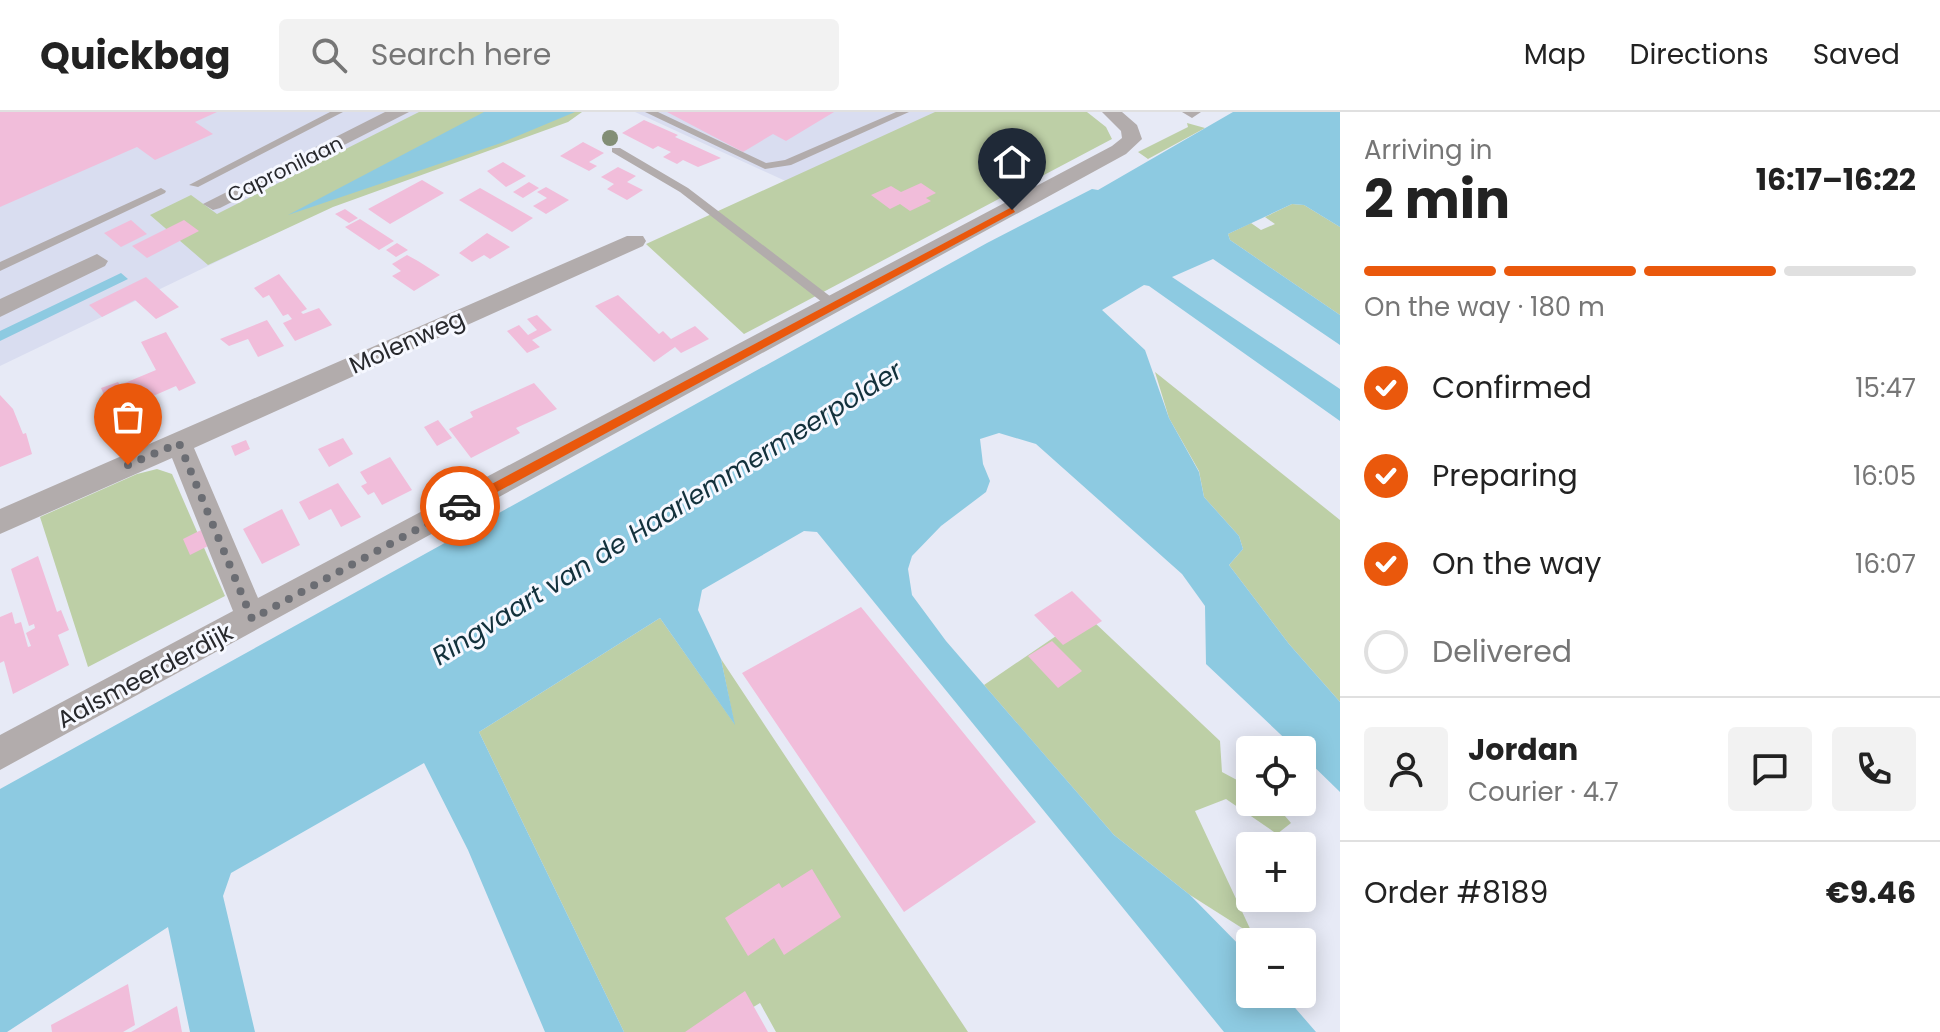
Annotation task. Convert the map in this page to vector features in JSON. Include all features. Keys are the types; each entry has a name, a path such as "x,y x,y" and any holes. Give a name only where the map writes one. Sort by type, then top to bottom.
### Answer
{"street":[{"name":"Capronilaan","path":"213,204 400,112"},
{"name":"Aalsmeerderdijk","path":"0,753 1067,179 1132,139 1128,124 1111,112"},
{"name":"Molenweg","path":"0,522 635,241"},
{"path":"0,309 97,261"},
{"path":"179,443 252,619"}],"lane":[{"path":"194,185 338,112"},
{"path":"650,112 765,166 787,163 904,112"},
{"path":"616,150 684,190 835,306"},
{"path":"0,267 161,191"}],"shaded area":[{"path":"0,112 528,112 0,366"},
{"path":"635,112 959,112 803,189"}],"green space":[{"path":"419,112 582,112 568,122 333,207 208,265 150,215 191,195 217,214"},
{"path":"935,112 1087,112 1106,127 1112,139 744,334 646,244"},
{"path":"1187,123 1205,128 1148,159 1138,152 1188,127"},
{"path":"1292,204 1304,205 1340,227 1340,315 1230,240 1228,234 1251,223 1261,230 1275,224 1265,217"},
{"path":"1155,372 1340,520 1340,702 1289,644 1229,565 1243,549 1239,536 1204,497 1199,471 1169,418"},
{"path":"157,469 172,474 225,596 88,667 40,517 137,474"},
{"path":"660,618 734,723 721,659 968,1032 776,1032 760,1003 712,1032 624,1032 479,732"},
{"path":"1094,622 1220,741 1222,772 1236,780 1236,806 1226,799 1195,811 1236,899 1236,912 1242,912 1250,928 1242,928 1190,895 1114,835 984,685 1056,636"},
{"path":"1251,816 1285,816 1291,823 1280,832 1274,832"}],"water":[{"path":"484,112 575,112 501,143 288,215"},
{"name":"Ringvaart van de Haarlemmermeerpolder","path":"1233,112 1340,112 1340,227 1304,205 1292,204 1228,234 1230,240 1340,315 1340,345 1213,259 1172,277 1340,389 1340,421 1149,286 1144,285 1102,310 1145,350 1169,418 1199,472 1204,497 1239,536 1243,549 1229,565 1289,644 1340,702 1340,792 1316,769 1316,736 1282,736 1206,664 1205,606 1182,574 1036,444 999,433 980,439 983,464 990,481 986,492 941,526 912,556 908,569 912,595 946,641 1114,835 1190,895 1236,942 1236,1008 1295,1008 1316,1032 1224,1032 817,532 804,531 702,590 698,610 721,659 735,725 660,618 479,732 624,1032 545,1032 468,850 424,763 231,873 223,896 255,1032 190,1032 168,927 7,1032 0,1032 0,789 987,243 1092,189 1098,190"},
{"path":"121,273 128,279 0,341 0,331"}],"building":[{"path":"0,112 217,112 195,122 213,134 155,160 137,147 0,207"},
{"path":"667,112 834,112 786,141 773,134 743,152"},
{"path":"644,120 721,158 698,167 683,160 677,164 663,157 671,152 658,146 653,149 622,133"},
{"path":"583,142 604,153 589,162 597,166 589,171 560,156"},
{"path":"503,162 526,176 506,187 487,171"},
{"path":"618,167 636,176 627,182 643,190 627,200 607,189 614,184 601,177"},
{"path":"422,180 444,193 390,224 368,209"},
{"path":"529,182 539,188 523,198 513,192"},
{"path":"921,183 936,193 926,198 931,201 910,211 900,204 890,209 871,195 891,186 901,192"},
{"path":"546,187 569,200 546,214 533,206 547,198 537,192"},
{"path":"480,188 533,218 512,232 459,200"},
{"path":"345,209 358,218 349,223 335,214"},
{"path":"360,219 394,241 379,250 345,227"},
{"path":"131,220 147,234 121,247 104,233"},
{"path":"184,220 199,231 147,258 132,246"},
{"path":"487,233 510,247 490,259 484,255 472,262 459,253"},
{"path":"397,243 408,250 396,257 386,250"},
{"path":"407,255 440,275 414,291 392,276 401,271 392,264"},
{"path":"279,274 307,309 301,312 303,314 319,308 332,325 295,341 283,323 292,319 288,314 283,316 269,295 263,298 254,288"},
{"path":"146,277 179,307 156,319 135,300 102,317 89,305"},
{"path":"618,295 659,334 663,331 671,339 695,326 709,339 681,353 675,347 654,362 595,306"},
{"path":"537,315 552,330 532,340 540,347 527,353 507,331 519,325 528,335 537,330 527,319"},
{"path":"267,320 284,346 258,357 248,339 229,346 220,339"},
{"path":"166,332 196,383 179,391 176,386 128,407 124,400 109,406 101,388 118,382 120,385 156,370 141,342"},
{"path":"534,383 557,409 516,428 520,433 471,458 449,429 473,417 470,412"},
{"path":"0,395 13,409 23,434 26,433 32,454 0,467"},
{"path":"438,420 452,438 437,446 424,427"},
{"path":"343,438 353,454 329,467 318,449"},
{"path":"246,440 250,449 235,456 231,446"},
{"path":"390,457 412,490 382,505 374,492 368,495 361,486 367,483 360,472"},
{"path":"338,483 361,517 341,527 331,509 309,520 299,502"},
{"path":"282,509 300,545 262,564 243,529"},
{"path":"201,530 208,546 190,555 183,539"},
{"path":"38,556 57,612 61,610 69,630 58,635 69,665 13,694 4,661 0,663 0,617 12,612 15,624 21,622 28,647 31,646 26,633 35,628 34,624 29,626 11,569"},
{"path":"1072,591 1102,621 1063,645 1034,615"},
{"path":"861,607 1036,822 904,912 742,673"},
{"path":"1052,641 1082,671 1058,688 1028,656"},
{"path":"812,869 841,917 784,955 774,938 748,956 725,918 779,883 782,888"},
{"path":"128,984 135,1025 123,1032 52,1032 51,1025"},
{"path":"745,991 768,1032 685,1032"},
{"path":"177,1006 182,1032 131,1032"}],"way so far":[{"path":"128,465 179,443 252,619 460,506"}],"route":[{"path":"460,506 1012,210"}]}
